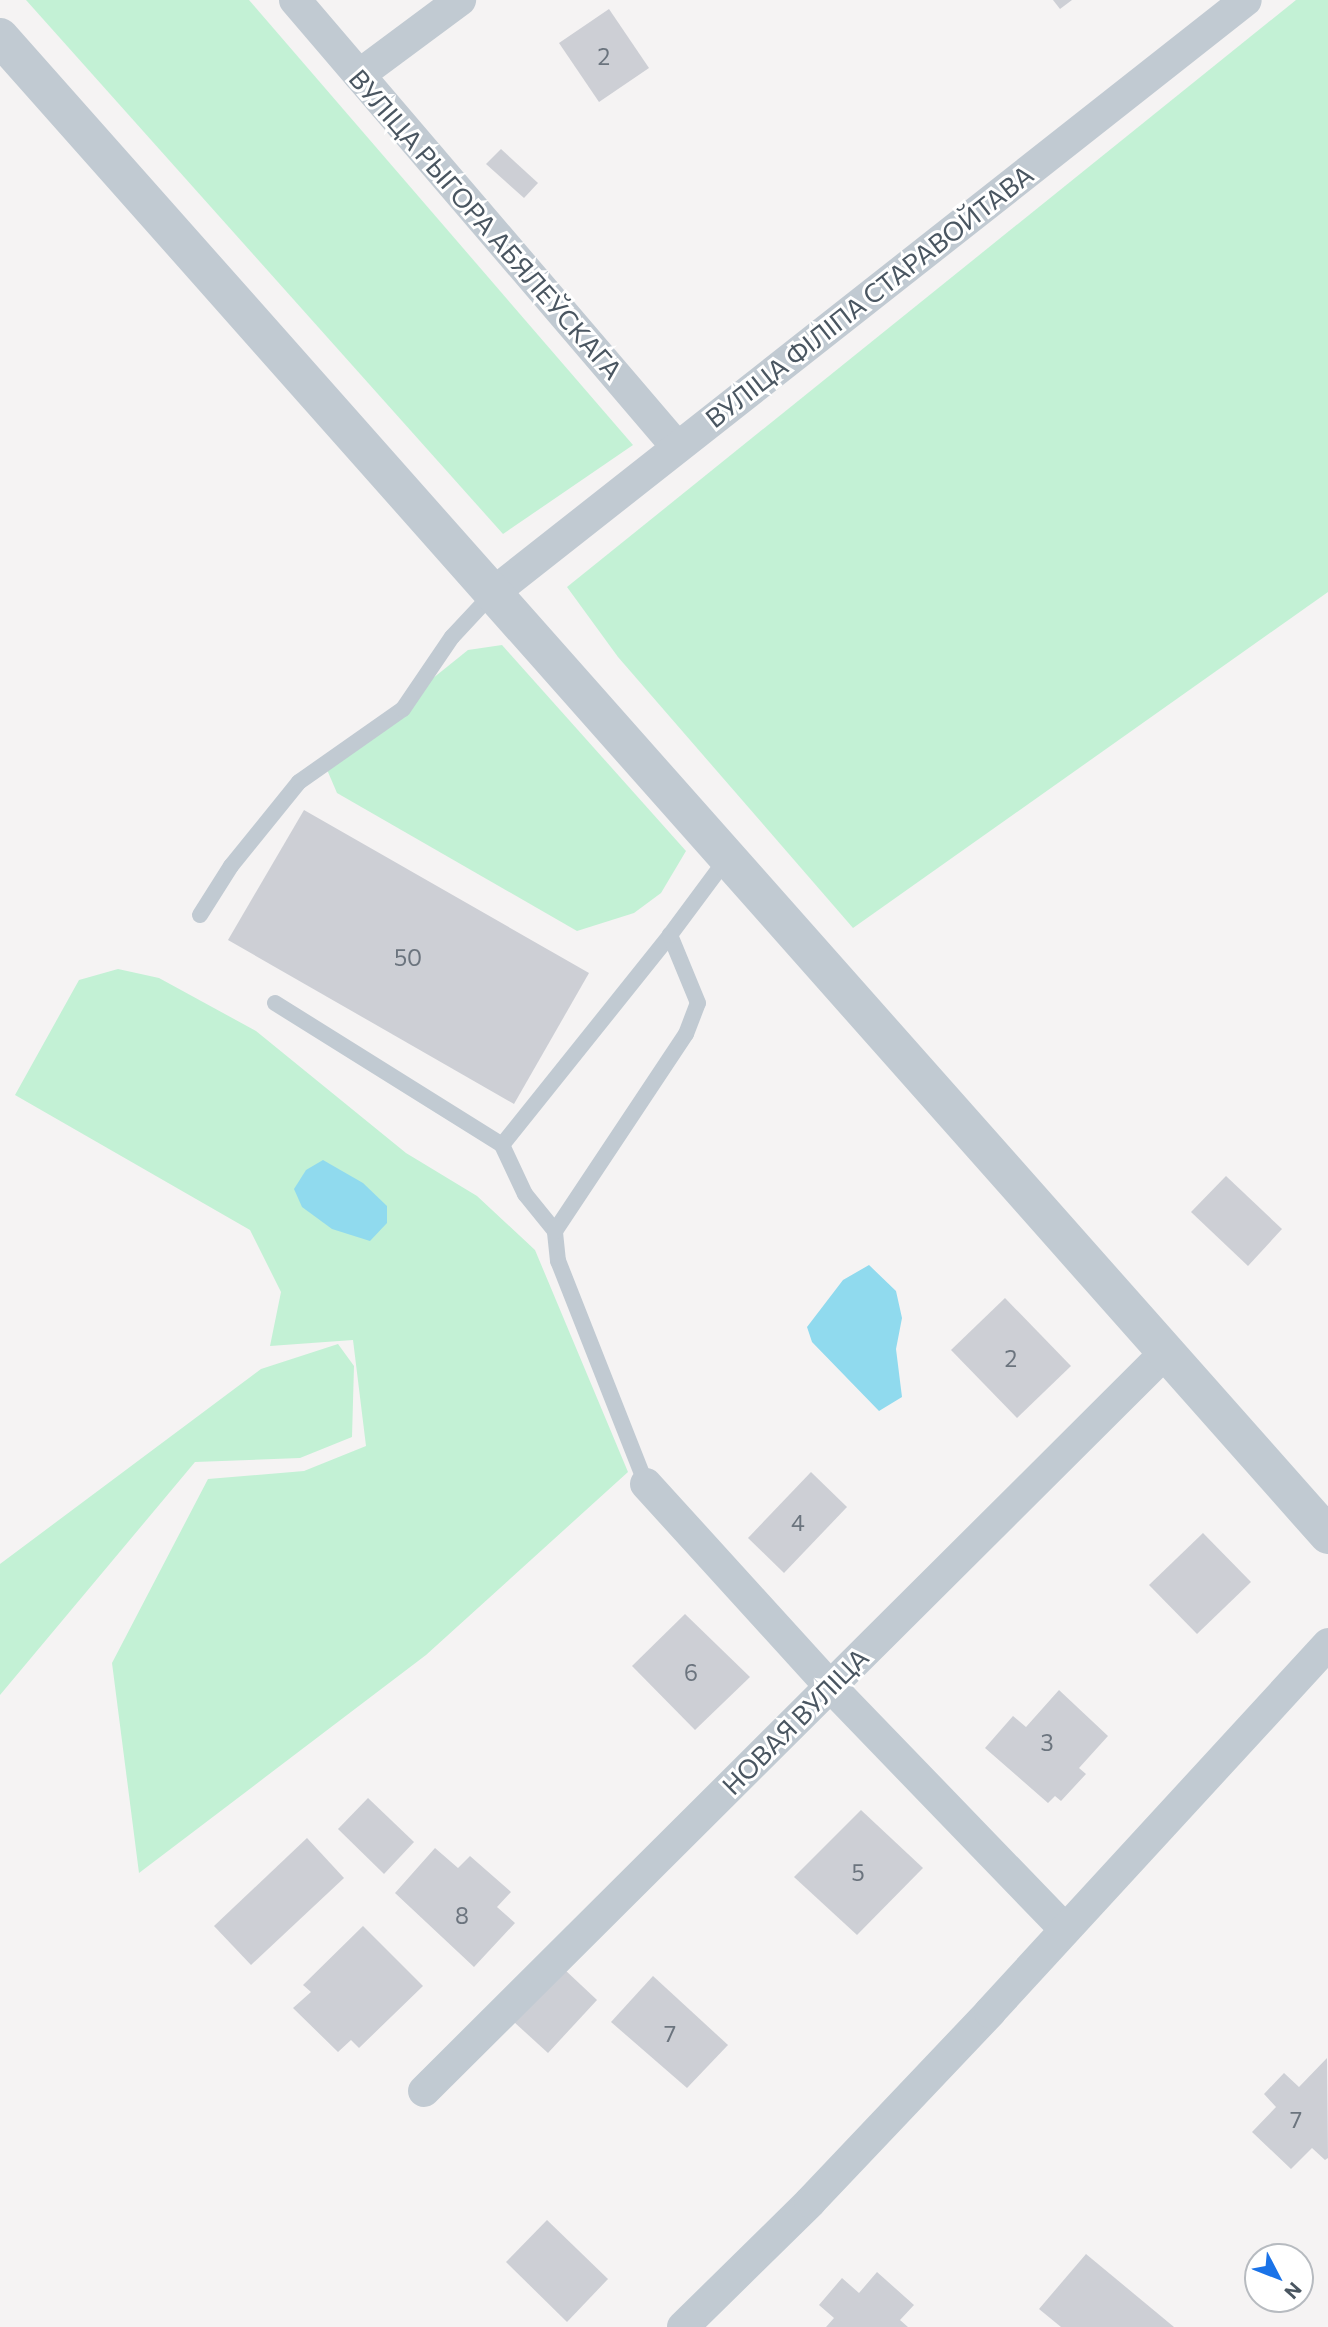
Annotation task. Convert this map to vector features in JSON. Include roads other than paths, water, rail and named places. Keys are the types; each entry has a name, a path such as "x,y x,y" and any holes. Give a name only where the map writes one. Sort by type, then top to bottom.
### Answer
{"street":[{"name":"ВУЛІЦА РЫГОРА АБЯЛЕЎСКАГА","path":"295,0 677,447"},
{"path":"359,75 460,0"},
{"name":"ВУЛІЦА ФІЛІПА СТАРАВОЙТАВА","path":"493,593 1246,0"},
{"path":"0,37 1328,1535"},
{"name":"НОВАЯ ВУЛІЦА","path":"424,2091 1166,1352"},
{"path":"646,1484 831,1686 1065,1929"},
{"path":"683,2327 819,2192 1328,1644"}],"lane":[{"path":"200,915 231,866 299,782 403,709 452,638 493,593"},
{"path":"502,1145 670,935 728,857"},
{"path":"555,1231 686,1034 698,1003 670,935"},
{"path":"275,1003 502,1145 526,1194 555,1231 558,1261 646,1484"}],"water":[{"path":"323,1160 363,1183 387,1206 387,1223 370,1241 332,1229 302,1207 294,1189 306,1170"},
{"path":"869,1265 896,1291 902,1318 896,1349 902,1397 879,1411 812,1342 807,1327 843,1280"}]}
